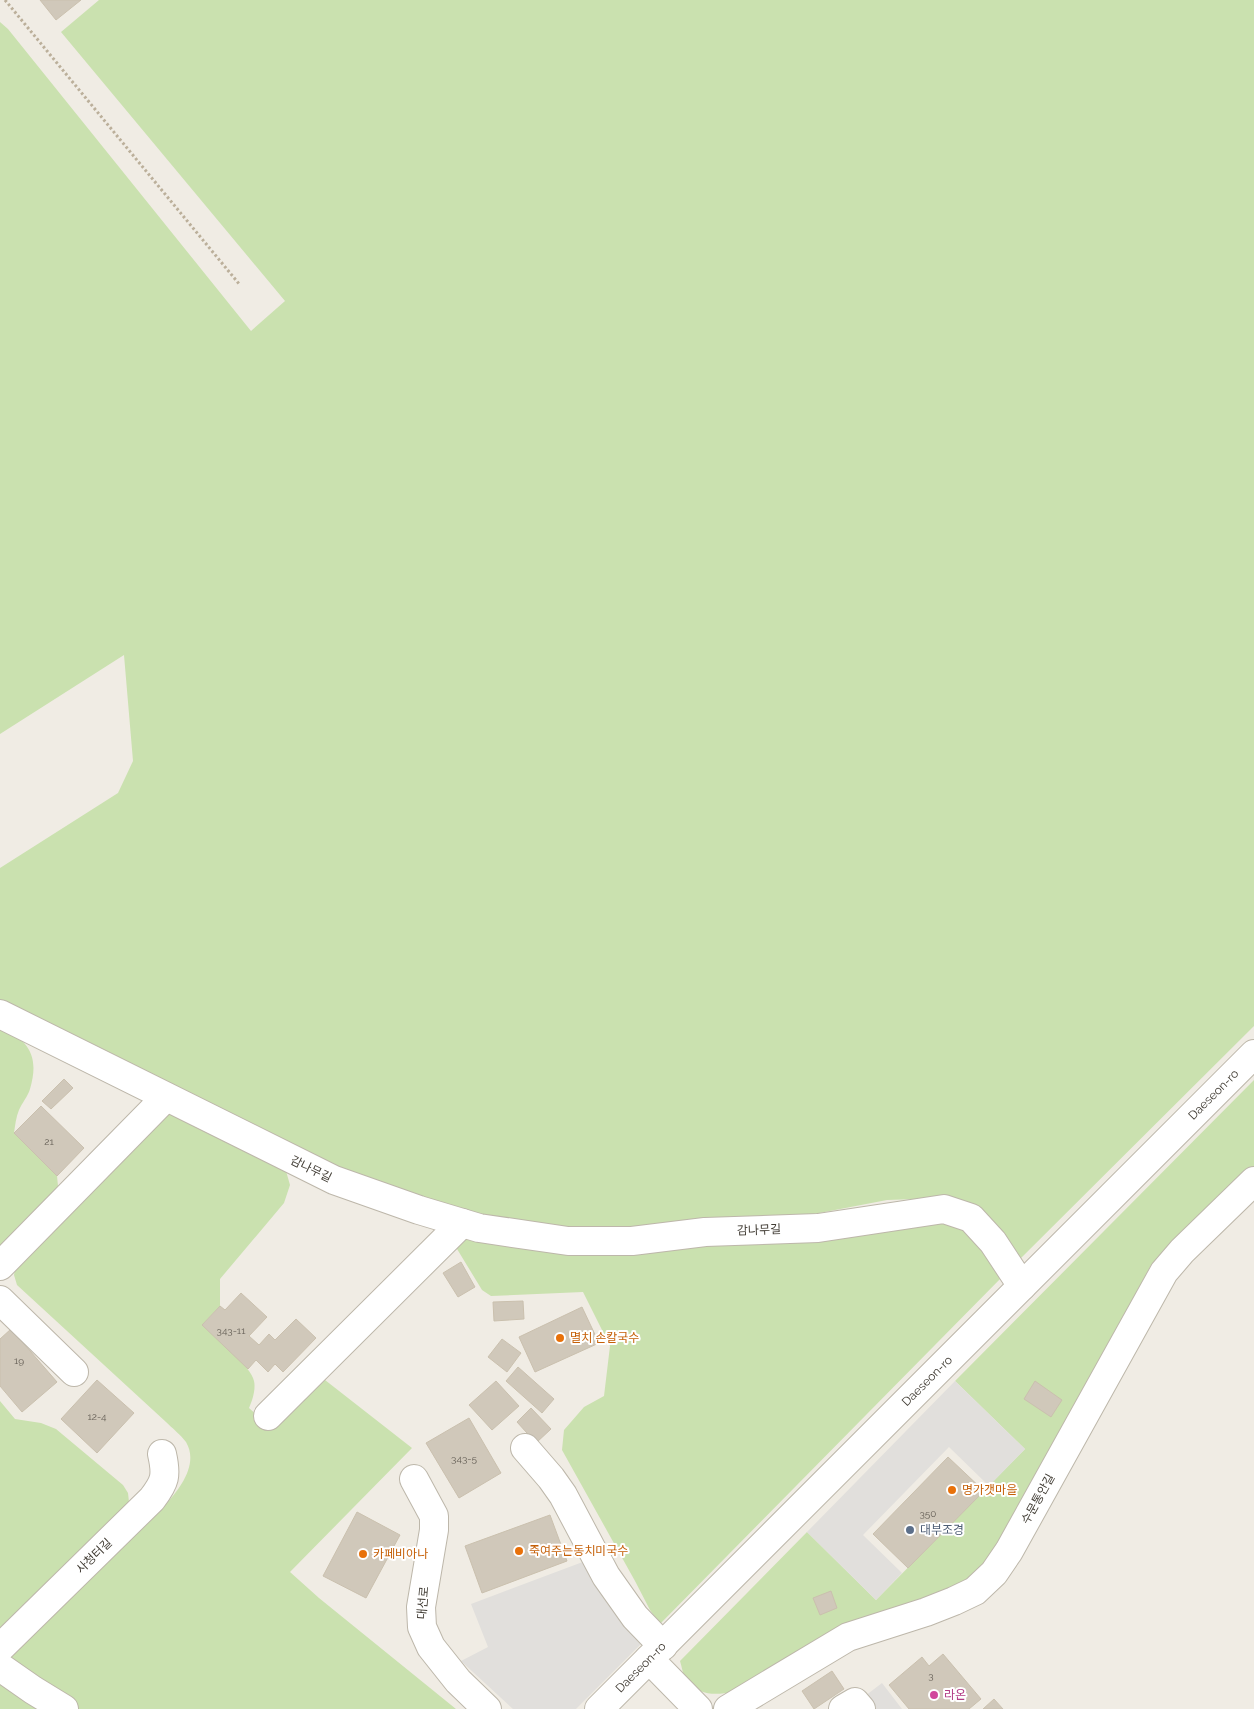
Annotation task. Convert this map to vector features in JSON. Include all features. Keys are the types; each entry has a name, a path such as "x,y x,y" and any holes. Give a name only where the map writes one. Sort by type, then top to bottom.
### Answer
{"street":[{"name":"감나무길","path":"0,1014 334,1180 462,1224 568,1241 632,1241 705,1232 818,1228 944,1209 971,1218 993,1242 1022,1286"},
{"name":"Daeseon-ro","path":"599,1709 1254,1054"},
{"path":"0,1266 166,1098"},
{"name":"수문통안길","path":"728,1709 848,1637 954,1601 975,1591 994,1573 1009,1551 1164,1272 1182,1251 1254,1181"},
{"path":"268,1416 462,1224"},
{"path":"0,1300 74,1372"},
{"path":"525,1448 563,1495 606,1576 635,1617 656,1652 698,1709"},
{"name":"사청터길","path":"0,1648 152,1499 164,1484 166,1469 162,1454"},
{"name":"대선로","path":"414,1479 434,1516 434,1530 421,1607 422,1627 431,1647 458,1681 487,1709"},
{"path":"0,1667 64,1709"},
{"path":"843,1709 856,1702 861,1709"}],"path":[{"path":"5,0 240,285"}],"green space":[{"path":"99,0 1254,0 1254,1026 1014,1265 944,1198 887,1200 809,1215 699,1218 628,1229 567,1228 481,1215 336,1172 0,1006 0,868 118,793 133,761 124,655 0,734 0,22 8,29 251,331 285,301 61,32"},
{"path":"0,1025 24,1043 32,1058 33,1077 28,1094 20,1107 14,1133 57,1176 58,1186 52,1199 0,1251"},
{"path":"1254,1080 1254,1168 1151,1265 1003,1543 977,1580 733,1692 708,1693 692,1686 684,1677 680,1661 807,1532 876,1600 1025,1449 955,1381"},
{"path":"171,1109 286,1171 290,1185 284,1203 220,1279 220,1306 202,1325 232,1352 252,1375 254,1388 249,1408 273,1429 325,1380 412,1448 290,1572 319,1598 456,1709 78,1709 9,1659 16,1640 165,1505 182,1484 189,1467 189,1450 182,1437 17,1285 14,1275 16,1264"},
{"path":"945,1218 968,1227 1003,1276 660,1624 650,1610 562,1450 564,1430 584,1407 604,1396 610,1346 583,1292 491,1296 482,1290 454,1244 470,1236"},
{"path":"0,1401 15,1419 41,1423 56,1429 123,1485 128,1493 129,1502 0,1634"},
{"path":"0,1682 52,1709 0,1709"}],"shaded area":[{"path":"955,1381 1025,1449 989,1486 949,1447 863,1535 902,1573 876,1600 807,1532"},
{"path":"588,1560 644,1641 576,1709 513,1709 461,1661 488,1647 471,1604"},
{"path":"882,1683 902,1709 876,1709 865,1696"}],"building":[{"path":"40,0 81,0 56,20"},
{"path":"64,1079 73,1088 51,1109 42,1101"},
{"path":"41,1106 84,1148 57,1176 14,1133"},
{"path":"461,1262 475,1287 458,1297 443,1273"},
{"path":"241,1293 267,1317 249,1336 259,1345 269,1334 275,1340 296,1319 316,1338 283,1372 275,1364 268,1372 256,1360 248,1369 202,1325 220,1306 225,1310"},
{"path":"523,1301 524,1319 494,1321 493,1302"},
{"path":"582,1307 599,1343 535,1372 519,1337"},
{"path":"11,1329 57,1382 22,1412 0,1386 0,1339"},
{"path":"502,1339 521,1353 507,1372 488,1357"},
{"path":"518,1367 554,1399 542,1413 506,1381"},
{"path":"97,1380 134,1413 97,1453 61,1419"},
{"path":"496,1381 519,1406 492,1430 469,1405"},
{"path":"1035,1381 1062,1400 1051,1417 1024,1399"},
{"path":"531,1408 551,1429 536,1443 517,1422"},
{"path":"469,1418 501,1473 459,1498 426,1443"},
{"path":"948,1457 984,1491 908,1568 873,1534"},
{"path":"357,1512 400,1535 366,1598 323,1576"},
{"path":"550,1515 567,1561 482,1593 465,1546"},
{"path":"831,1591 837,1608 820,1615 813,1598"},
{"path":"943,1654 981,1699 969,1709 909,1709 889,1685 922,1657 929,1666"},
{"path":"832,1671 844,1689 814,1709 802,1691"},
{"path":"994,1699 1003,1709 983,1709"}],"place":[{"name":"멸치 손칼국수","path":"560,1338"},
{"name":"명가갯마을","path":"952,1490"},
{"name":"대부조경","path":"910,1530"},
{"name":"죽여주는동치미국수","path":"519,1551"},
{"name":"카페비아나","path":"363,1554"},
{"name":"라온","path":"934,1695"}]}
